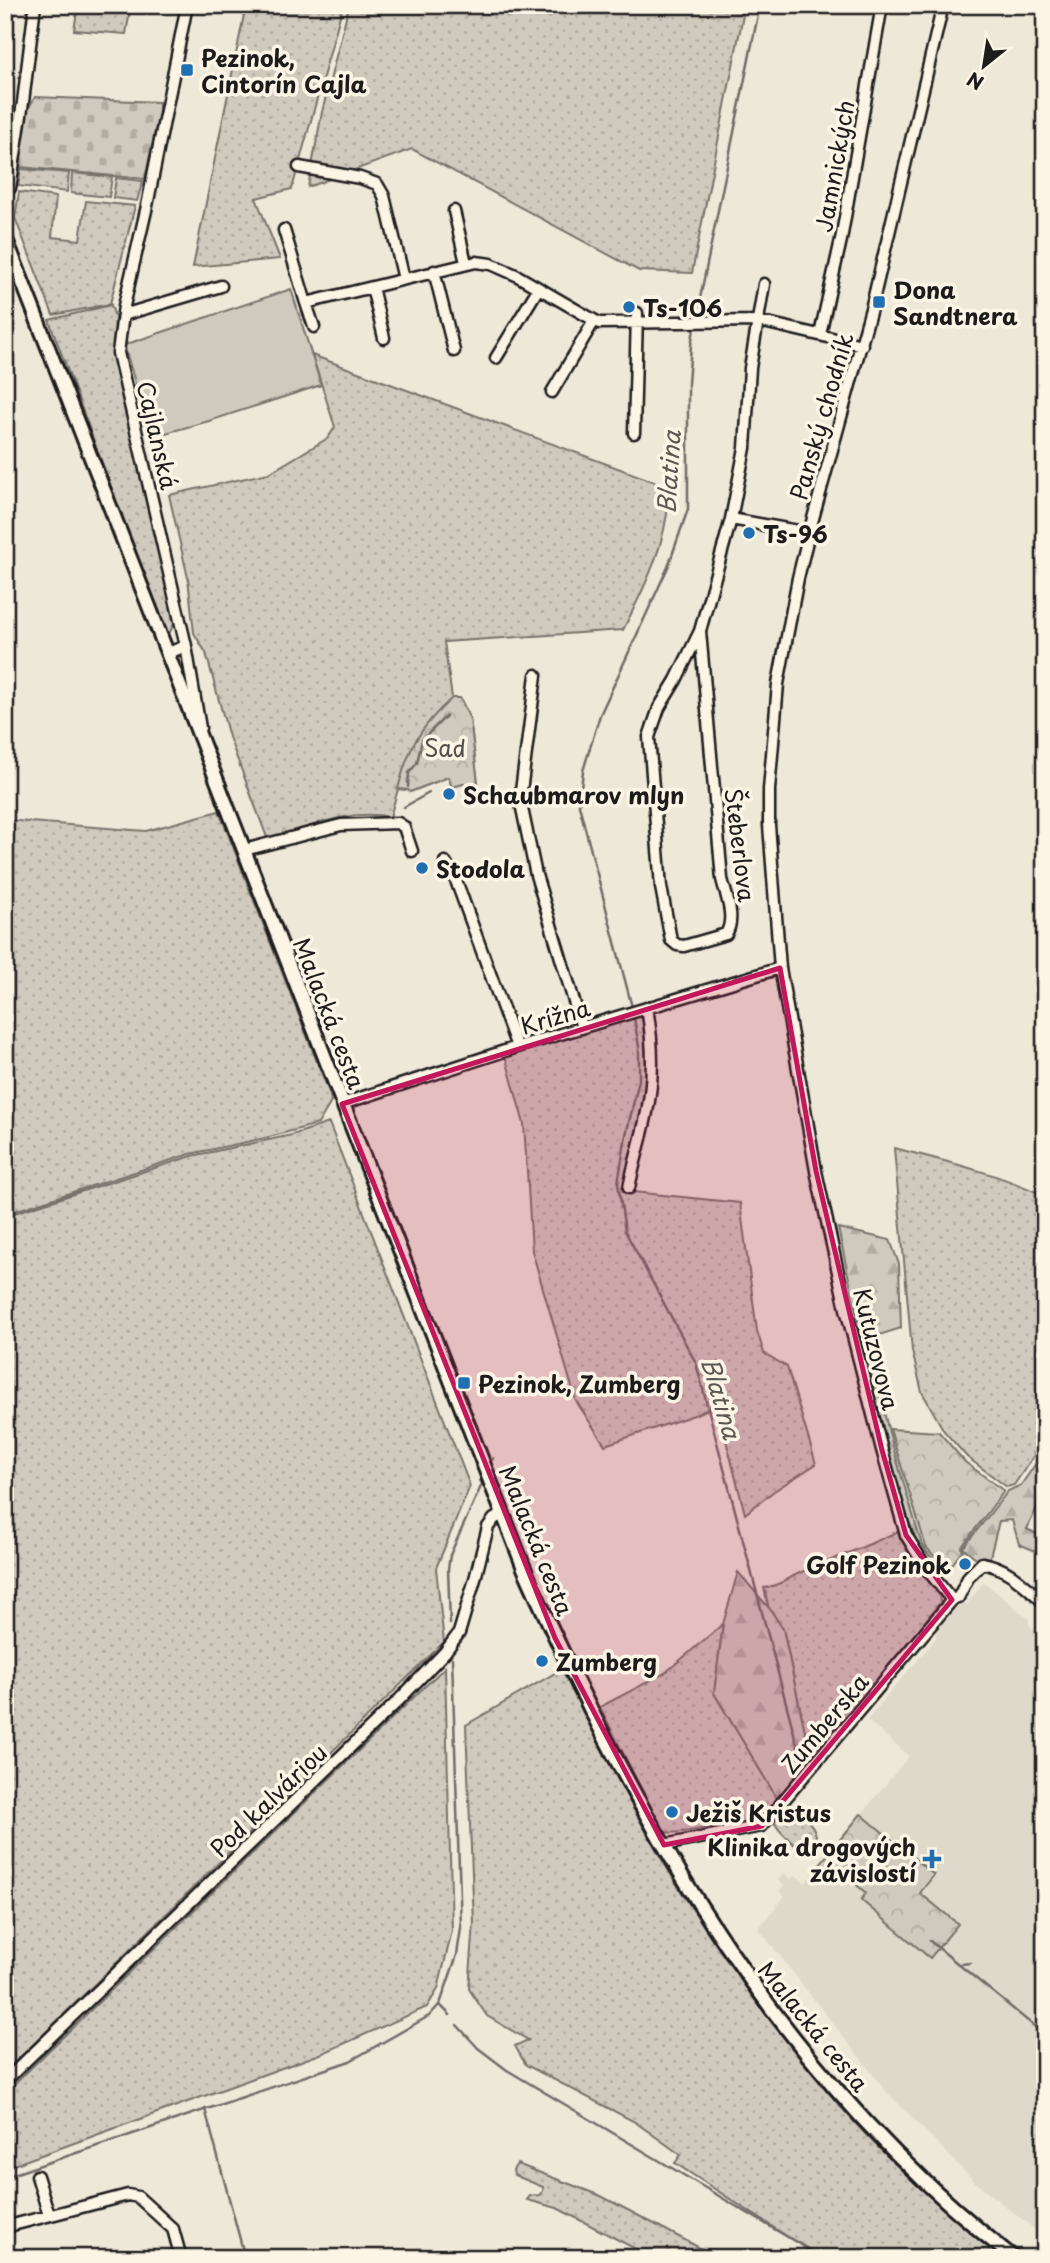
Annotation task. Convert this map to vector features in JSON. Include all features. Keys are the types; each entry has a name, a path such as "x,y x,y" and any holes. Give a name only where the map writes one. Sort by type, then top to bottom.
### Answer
{"main road":[{"path":"5,237 244,850"},
{"name":"Malacká cesta","path":"244,850 503,1514 558,1643 594,1718 664,1845 732,1956 775,2015 817,2068 884,2141 918,2175 1014,2258"}],"street":[{"path":"7,189 23,102 35,5"},
{"name":"Cajlanská","path":"187,5 123,315 118,353 186,646 202,738"},
{"name":"Jamnických","path":"820,334 841,240 882,5"},
{"name":"Panský chodník","path":"780,968 769,825 771,754 778,684 809,533 862,345 943,5"},
{"path":"299,167 360,178 377,184 384,195 404,279"},
{"path":"454,211 467,263"},
{"path":"284,230 314,327"},
{"path":"306,303 467,263 491,264 505,269 599,323 637,318 682,322 759,321 862,345"},
{"path":"434,271 454,351"},
{"name":"Šteberlova","path":"700,631 722,879 731,919 726,934 684,946 671,940 661,887 649,737 659,708 700,631 731,519 745,448 750,368 764,284"},
{"path":"123,315 221,286"},
{"path":"372,287 384,338"},
{"path":"496,358 538,289"},
{"path":"634,433 637,318"},
{"path":"552,392 594,321"},
{"path":"731,519 809,533"},
{"path":"168,653 186,646"},
{"path":"684,663 705,672"},
{"path":"536,675 520,799 536,875 582,1028"},
{"path":"244,850 341,825 398,823 404,827 412,850"},
{"path":"445,862 454,875 517,1047"},
{"name":"Krížna","path":"342,1104 517,1047 780,968"},
{"name":"Kutuzovova","path":"780,968 816,1171 846,1309 882,1450 906,1535 926,1568 952,1600"},
{"path":"629,1188 648,1111 652,1036 646,1008"},
{"name":"Pod kalváriou","path":"5,2081 398,1701 445,1652 463,1624 488,1527 494,1519 503,1514"},
{"path":"952,1600 958,1598 969,1576 982,1563 996,1565 1013,1575 1045,1603"},
{"name":"Zumberska","path":"664,1845 762,1826 952,1600"},
{"path":"37,2176 49,2215"},
{"path":"5,2227 128,2195 138,2197 173,2229 181,2258"}],"highlighted area":[{"path":"780,968 816,1171 882,1450 906,1535 952,1600 762,1826 664,1845 555,1638 342,1104"}],"shaded area":[{"path":"984,1582 1029,1619 1029,1625 1045,1638 1045,2237 978,2185 886,2091 758,1928 785,1896 779,1891 784,1885 778,1880 784,1873 791,1879 795,1875 805,1883 909,1756 867,1720 936,1638 937,1628 955,1607 967,1604"}],"green space":[{"path":"78,5 131,5 126,34 74,30"},
{"path":"246,5 343,5 292,189 256,198 280,259 193,267"},
{"path":"349,5 745,5 692,273 639,271 412,149 308,187 322,112"},
{"path":"35,97 159,102 145,179 20,167 25,114"},
{"path":"21,169 69,173 67,192 18,186"},
{"path":"72,173 112,177 109,197 71,193"},
{"path":"116,178 143,181 137,201 113,198"},
{"path":"19,192 56,197 52,237 80,240 86,201 135,206 110,304 53,315 15,218"},
{"path":"291,289 321,385 151,437 124,345"},
{"path":"111,305 115,317 113,355 176,620 170,632 165,632 49,320"},
{"path":"312,355 669,487 668,506 655,561 623,630 444,642 452,698 460,698 470,719 478,783 452,787 448,777 410,792 398,789 390,817 343,817 268,840 229,737 206,653 194,633 188,578 169,495 269,473 328,438 335,427"},
{"name":"Sad","path":"452,698 460,698 470,719 478,783 452,787 448,777 410,792 398,789 406,762 417,739 431,719"},
{"path":"219,811 331,1102 318,1124 190,1154 5,1214 5,820 146,831"},
{"path":"647,1008 652,1065 629,1188 634,1192 740,1203 757,1331 764,1353 787,1367 816,1464 774,1491 745,1514 717,1405 605,1445 576,1401 532,1251 524,1124 503,1048"},
{"path":"329,1123 470,1486 436,1568 444,1642 5,2072 5,1216 192,1156 292,1135"},
{"path":"894,1148 990,1174 1045,1196 1045,1429 1037,1451 1014,1485 1007,1487 967,1457 944,1431 922,1392 912,1351"},
{"path":"838,1228 890,1240 899,1264 901,1328 879,1335 870,1346 886,1420 921,1542 945,1573 940,1578 921,1554 897,1489"},
{"path":"890,1429 939,1432 965,1462 1004,1491 947,1571 926,1547"},
{"path":"1045,1443 1045,1490 1027,1529 1045,1538 1045,1555 1019,1544 1012,1520 999,1521 989,1561 979,1560 963,1548 1008,1491 1021,1485 1039,1459"},
{"path":"901,1530 909,1552 939,1591 940,1603 811,1760 783,1629 769,1609 764,1588"},
{"path":"738,1572 770,1609 783,1629 811,1760 778,1800 714,1693 723,1624"},
{"path":"723,1624 714,1693 778,1800 759,1816 735,1826 663,1832 600,1707 665,1673"},
{"path":"445,1667 452,1931 438,1989 427,2007 323,2053 5,2168 5,2093"},
{"path":"562,1669 673,1879 769,2018 811,2072 872,2141 1005,2258 820,2258 675,2163 681,2155 635,2122 526,2065 515,2046 528,2040 487,2016 469,1989 474,1923 466,1725"},
{"path":"788,1809 802,1815 812,1827 816,1836 809,1846 797,1847 774,1821 774,1816"},
{"path":"861,1814 934,1875 920,1893 958,1924 930,1958 861,1900 866,1893 840,1871 834,1877 819,1865"},
{"path":"517,2164 601,2196 719,2258 653,2258 557,2208 527,2200 530,2196 540,2195 543,2187 514,2175 513,2170"}],"waterway":[{"name":"Blatina","path":"696,318 760,5"},
{"name":"Blatina","path":"632,1007 579,805 583,771 600,715 668,567 688,509 688,383 695,324"},
{"path":"408,787 409,773 417,763 422,740 446,716"},
{"path":"404,807 429,793"},
{"name":"Blatina","path":"634,1018 639,1047 639,1080 618,1183 625,1231 696,1363 800,1756"},
{"path":"450,1624 450,1555 482,1484 480,1480"},
{"path":"5,2177 350,2061 429,2016 440,2004 457,1955 461,1928 452,1658"},
{"name":"Blatina","path":"930,1941 1045,2035"},
{"path":"960,1964 971,1963"},
{"path":"440,2005 450,2015"},
{"path":"457,2025 478,2048 507,2070 823,2258"},
{"path":"205,2109 245,2258"}],"place":[{"name":"Pezinok, Cintorín Cajla","path":"187,70"},
{"name":"Dona Sandtnera","path":"879,302"},
{"name":"Ts-106","path":"629,307"},
{"name":"Ts-96","path":"749,533"},
{"name":"Schaubmarov mlyn","path":"449,794"},
{"name":"Stodola","path":"422,868"},
{"name":"Pezinok, Zumberg","path":"464,1383"},
{"name":"Golf Pezinok","path":"965,1564"},
{"name":"Zumberg","path":"542,1661"},
{"name":"Ježiš Kristus","path":"672,1812"},
{"name":"Klinika drogových závislostí","path":"932,1859"}]}
